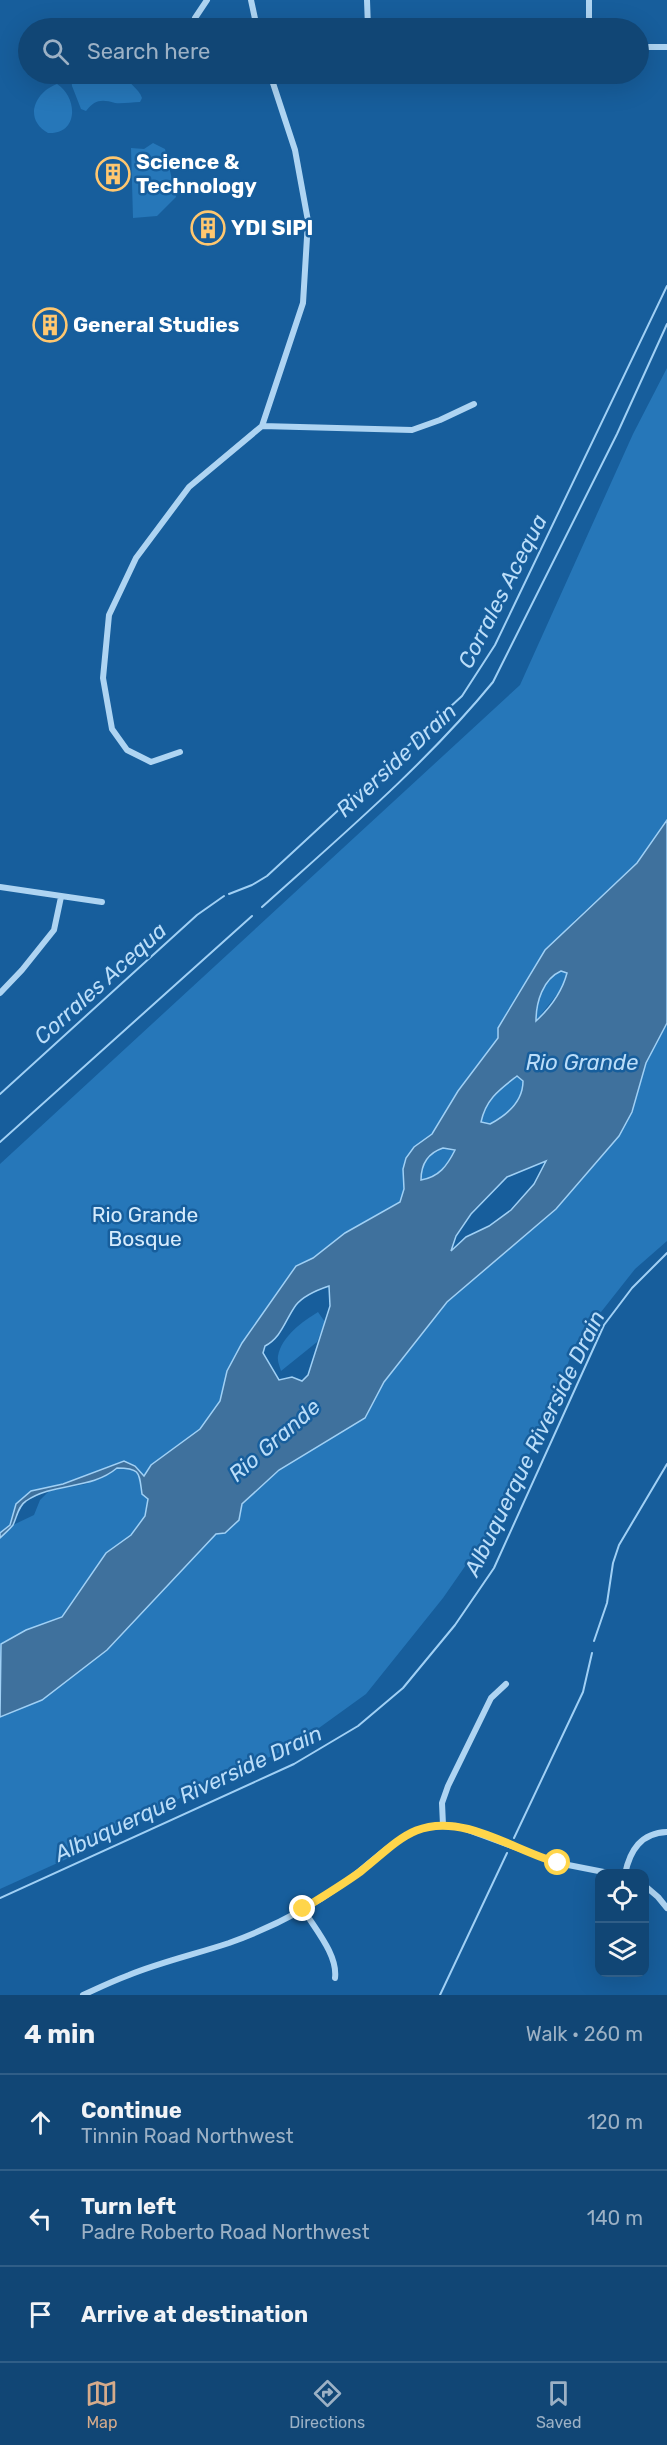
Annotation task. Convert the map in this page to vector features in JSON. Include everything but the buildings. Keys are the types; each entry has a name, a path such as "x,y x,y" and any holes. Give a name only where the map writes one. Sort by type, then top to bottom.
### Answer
{"street":[{"path":"195,18 207,0"},
{"path":"251,0 255,18"},
{"path":"367,0 368,18"},
{"path":"589,0 589,18"},
{"path":"649,47 667,47"},
{"path":"180,752 151,762 127,750 112,729 103,678 109,615 136,558 189,487 262,426 303,303 308,221 296,150 273,84"},
{"path":"262,426 412,430 474,404"},
{"path":"0,887 102,902"},
{"path":"0,993 54,930 61,897"},
{"path":"443,1825 442,1803 448,1786 491,1698 506,1684"},
{"path":"83,1995 129,1974 231,1942 303,1909 355,1875 406,1834 419,1828 443,1825 460,1827 558,1863 595,1870"},
{"path":"626,1869 630,1855 638,1843 649,1835 667,1832"},
{"path":"649,1889 667,1908"},
{"path":"303,1909 335,1964 334,1978"}],"green space":[{"path":"57,84 69,97 72,114 65,128 58,132 48,133 36,121 35,106 43,93"},
{"path":"72,84 131,84 142,98 140,102 99,101 86,111 81,109"},
{"path":"153,143 165,149 176,197 157,216 133,218 131,148 144,149"},
{"name":"Rio Grande Bosque","path":"667,368 667,820 637,863 575,920 498,1038 458,1091 432,1134 414,1147 403,1177 404,1189 400,1202 345,1233 313,1258 296,1266 242,1343 227,1371 220,1401 200,1429 151,1465 144,1476 124,1461 63,1484 31,1491 16,1504 10,1526 0,1533 0,1164 520,685 633,434"},
{"path":"561,971 567,973 563,987 535,1022 539,999 545,986"},
{"path":"667,1023 667,1241 635,1269 575,1345 548,1415 500,1516 443,1598 366,1694 294,1746 189,1793 84,1851 0,1889 0,1717 42,1700 216,1534 225,1533 239,1520 242,1505 279,1470 365,1418 384,1382 447,1302 556,1209 632,1112 646,1063"},
{"path":"518,1076 523,1081 522,1089 513,1107 490,1124 481,1122 494,1095"},
{"path":"443,1148 455,1150 449,1161 442,1170 421,1181 426,1160"},
{"path":"318,1312 325,1322 317,1342 281,1371 278,1358 284,1342 299,1325"},
{"path":"117,1468 130,1468 137,1471 148,1499 145,1516 131,1535 106,1553 62,1618 26,1630 2,1644 0,1664 0,1538 13,1525 34,1515 40,1500 49,1491 86,1484"}],"water":[{"name":"Rio Grande","path":"667,820 667,1023 646,1063 632,1112 619,1136 556,1209 447,1302 384,1382 365,1418 279,1470 242,1504 239,1520 225,1533 216,1534 107,1650 42,1700 0,1717 1,1644 26,1630 62,1617 106,1553 131,1535 145,1516 148,1499 142,1494 139,1477 135,1471 117,1468 96,1480 48,1491 26,1501 19,1509 13,1525 0,1538 0,1533 10,1525 16,1504 31,1491 63,1484 124,1461 135,1466 144,1476 151,1465 200,1429 220,1401 227,1371 242,1343 296,1266 313,1258 345,1233 400,1202 404,1189 403,1169 406,1158 414,1147 432,1134 458,1091 498,1038 498,1028 545,950 637,863","holes":["561,971 567,973 555,999 536,1021 537,1006 542,992 545,985","517,1076 523,1081 520,1095 508,1112 490,1124 481,1122 486,1107 499,1091","443,1148 455,1150 442,1170 421,1180 422,1169 426,1160","546,1161 534,1184 511,1210 489,1226 466,1237 451,1251 456,1236 471,1214 507,1177","329,1286 330,1306 308,1375 302,1381 292,1377 279,1380 263,1353 265,1346 279,1333 299,1301"]}],"waterway":[{"name":"Corrales Acequa","path":"229,894 267,876 462,696 495,645 667,286"},
{"name":"Riverside Drain","path":"262,907 411,771 493,682 617,434 667,324"},
{"name":"Corrales Acequa","path":"0,1094 197,915 224,896"},
{"name":"Riverside Drain","path":"0,1142 252,916"},
{"name":"Albuquerque Riverside Drain","path":"0,1898 294,1764 358,1726 403,1688 455,1625 494,1568 604,1325 632,1288 667,1253"},
{"path":"594,1641 607,1603 613,1563 619,1545 667,1464"},
{"path":"514,1838 583,1692 592,1653"},
{"path":"440,1995 507,1853"}],"place":[{"name":"Science & Technology","path":"113,174"},
{"name":"YDI SIPI","path":"208,228"},
{"name":"General Studies","path":"50,325"}],"route":[{"path":"303,1909 362,1870 394,1842 419,1828 443,1825 471,1830 558,1863"}]}
